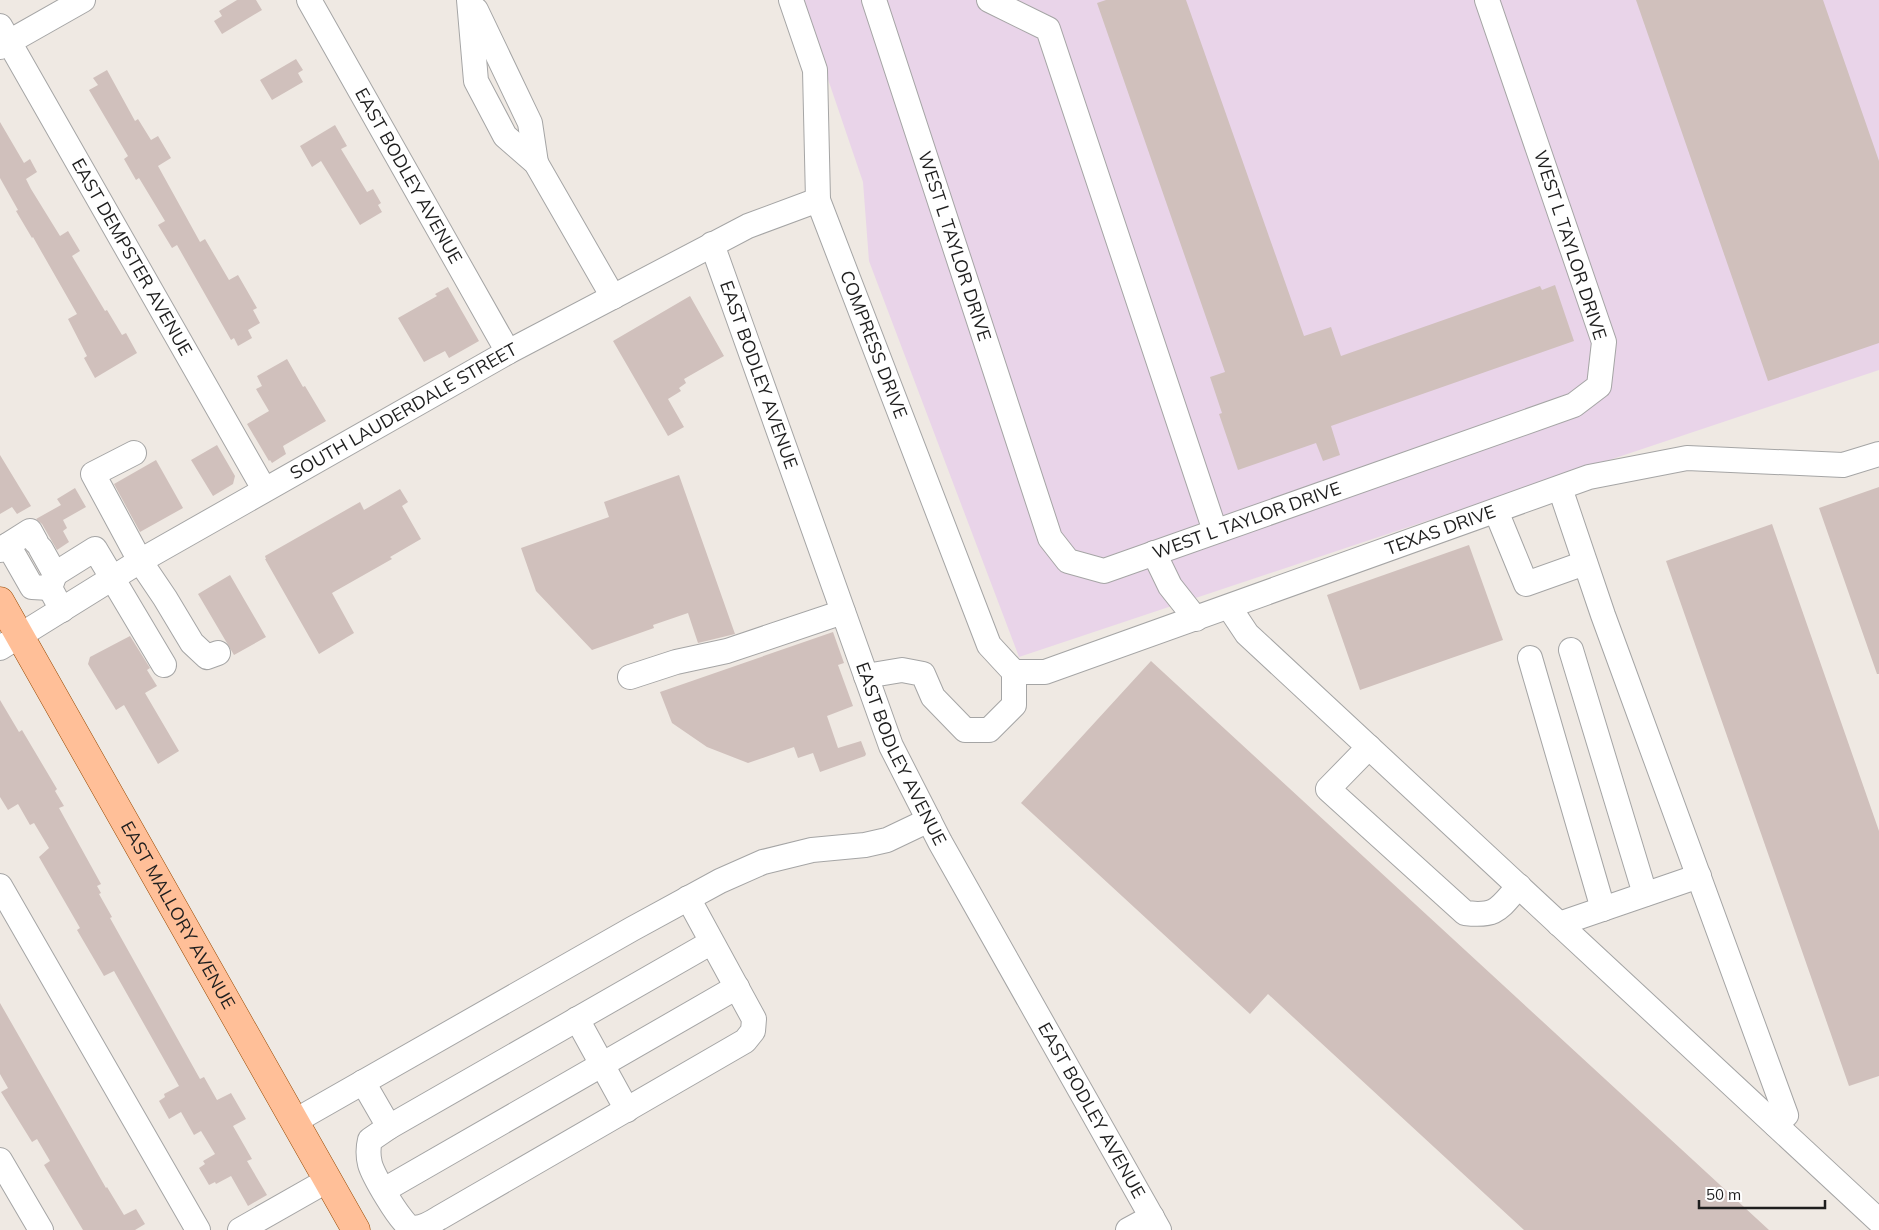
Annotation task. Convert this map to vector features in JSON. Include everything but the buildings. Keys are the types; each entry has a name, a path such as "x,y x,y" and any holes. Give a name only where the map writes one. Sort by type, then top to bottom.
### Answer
{"main road":[{"name":"EAST MALLORY AVENUE","path":"0,601 10,642 295,1121 356,1230"}],"street":[{"path":"3,38 83,0"},
{"name":"EAST BODLEY AVENUE","path":"308,0 508,352"},
{"path":"470,0 476,80 505,136 536,163 613,297"},
{"name":"COMPRESS DRIVE","path":"791,0 815,70 818,200 989,645 1014,672"},
{"name":"WEST L TAYLOR DRIVE","path":"874,0 1050,538 1068,561 1104,570 1574,405 1599,386 1604,342 1487,0"},
{"path":"989,0 1048,29 1215,531"},
{"name":"EAST DEMPSTER AVENUE","path":"3,38 264,490"},
{"name":"SOUTH LAUDERDALE STREET","path":"10,642 140,561 508,352 748,226 818,200"},
{"name":"EAST BODLEY AVENUE","path":"712,244 892,746 929,820 1155,1223"},
{"path":"134,452 93,474 140,561 192,643 207,657 218,653"},
{"name":"TEXAS DRIVE","path":"1014,672 1045,672 1196,620 1496,510 1589,478 1687,458 1843,464 1879,454"},
{"path":"1560,488 1585,563 1786,1115 1776,1125"},
{"path":"1496,510 1526,584 1585,563"},
{"path":"62,610 52,581 39,545 30,531 4,547 32,587 52,581 95,549 164,665"},
{"path":"1154,553 1170,586 1196,620"},
{"path":"1229,607 1247,634 1879,1221"},
{"path":"630,677 676,662 727,651 843,612"},
{"path":"1571,650 1645,894"},
{"path":"1530,658 1603,908"},
{"path":"866,676 902,670 924,674 933,697 965,730 989,730 1014,704 1014,672"},
{"path":"1369,747 1328,790 1465,913 1481,915 1496,912 1519,886"},
{"path":"295,1121 720,881 763,862 812,850 865,845 886,840 929,820"},
{"path":"1559,924 1699,876"},
{"path":"0,886 198,1230"},
{"path":"688,898 737,987 754,1019 753,1031 745,1040 421,1228 410,1227 399,1218 370,1165 368,1150 370,1140 389,1127 712,942"},
{"path":"384,1190 737,987"},
{"path":"577,1019 627,1110"},
{"path":"363,1082 389,1127"},
{"path":"0,1160 41,1230"},
{"path":"240,1230 328,1180"},
{"path":"1128,1230 1155,1223"}],"shaded area":[{"path":"801,0 1879,0 1879,370 1019,657 869,261 863,182"}]}
